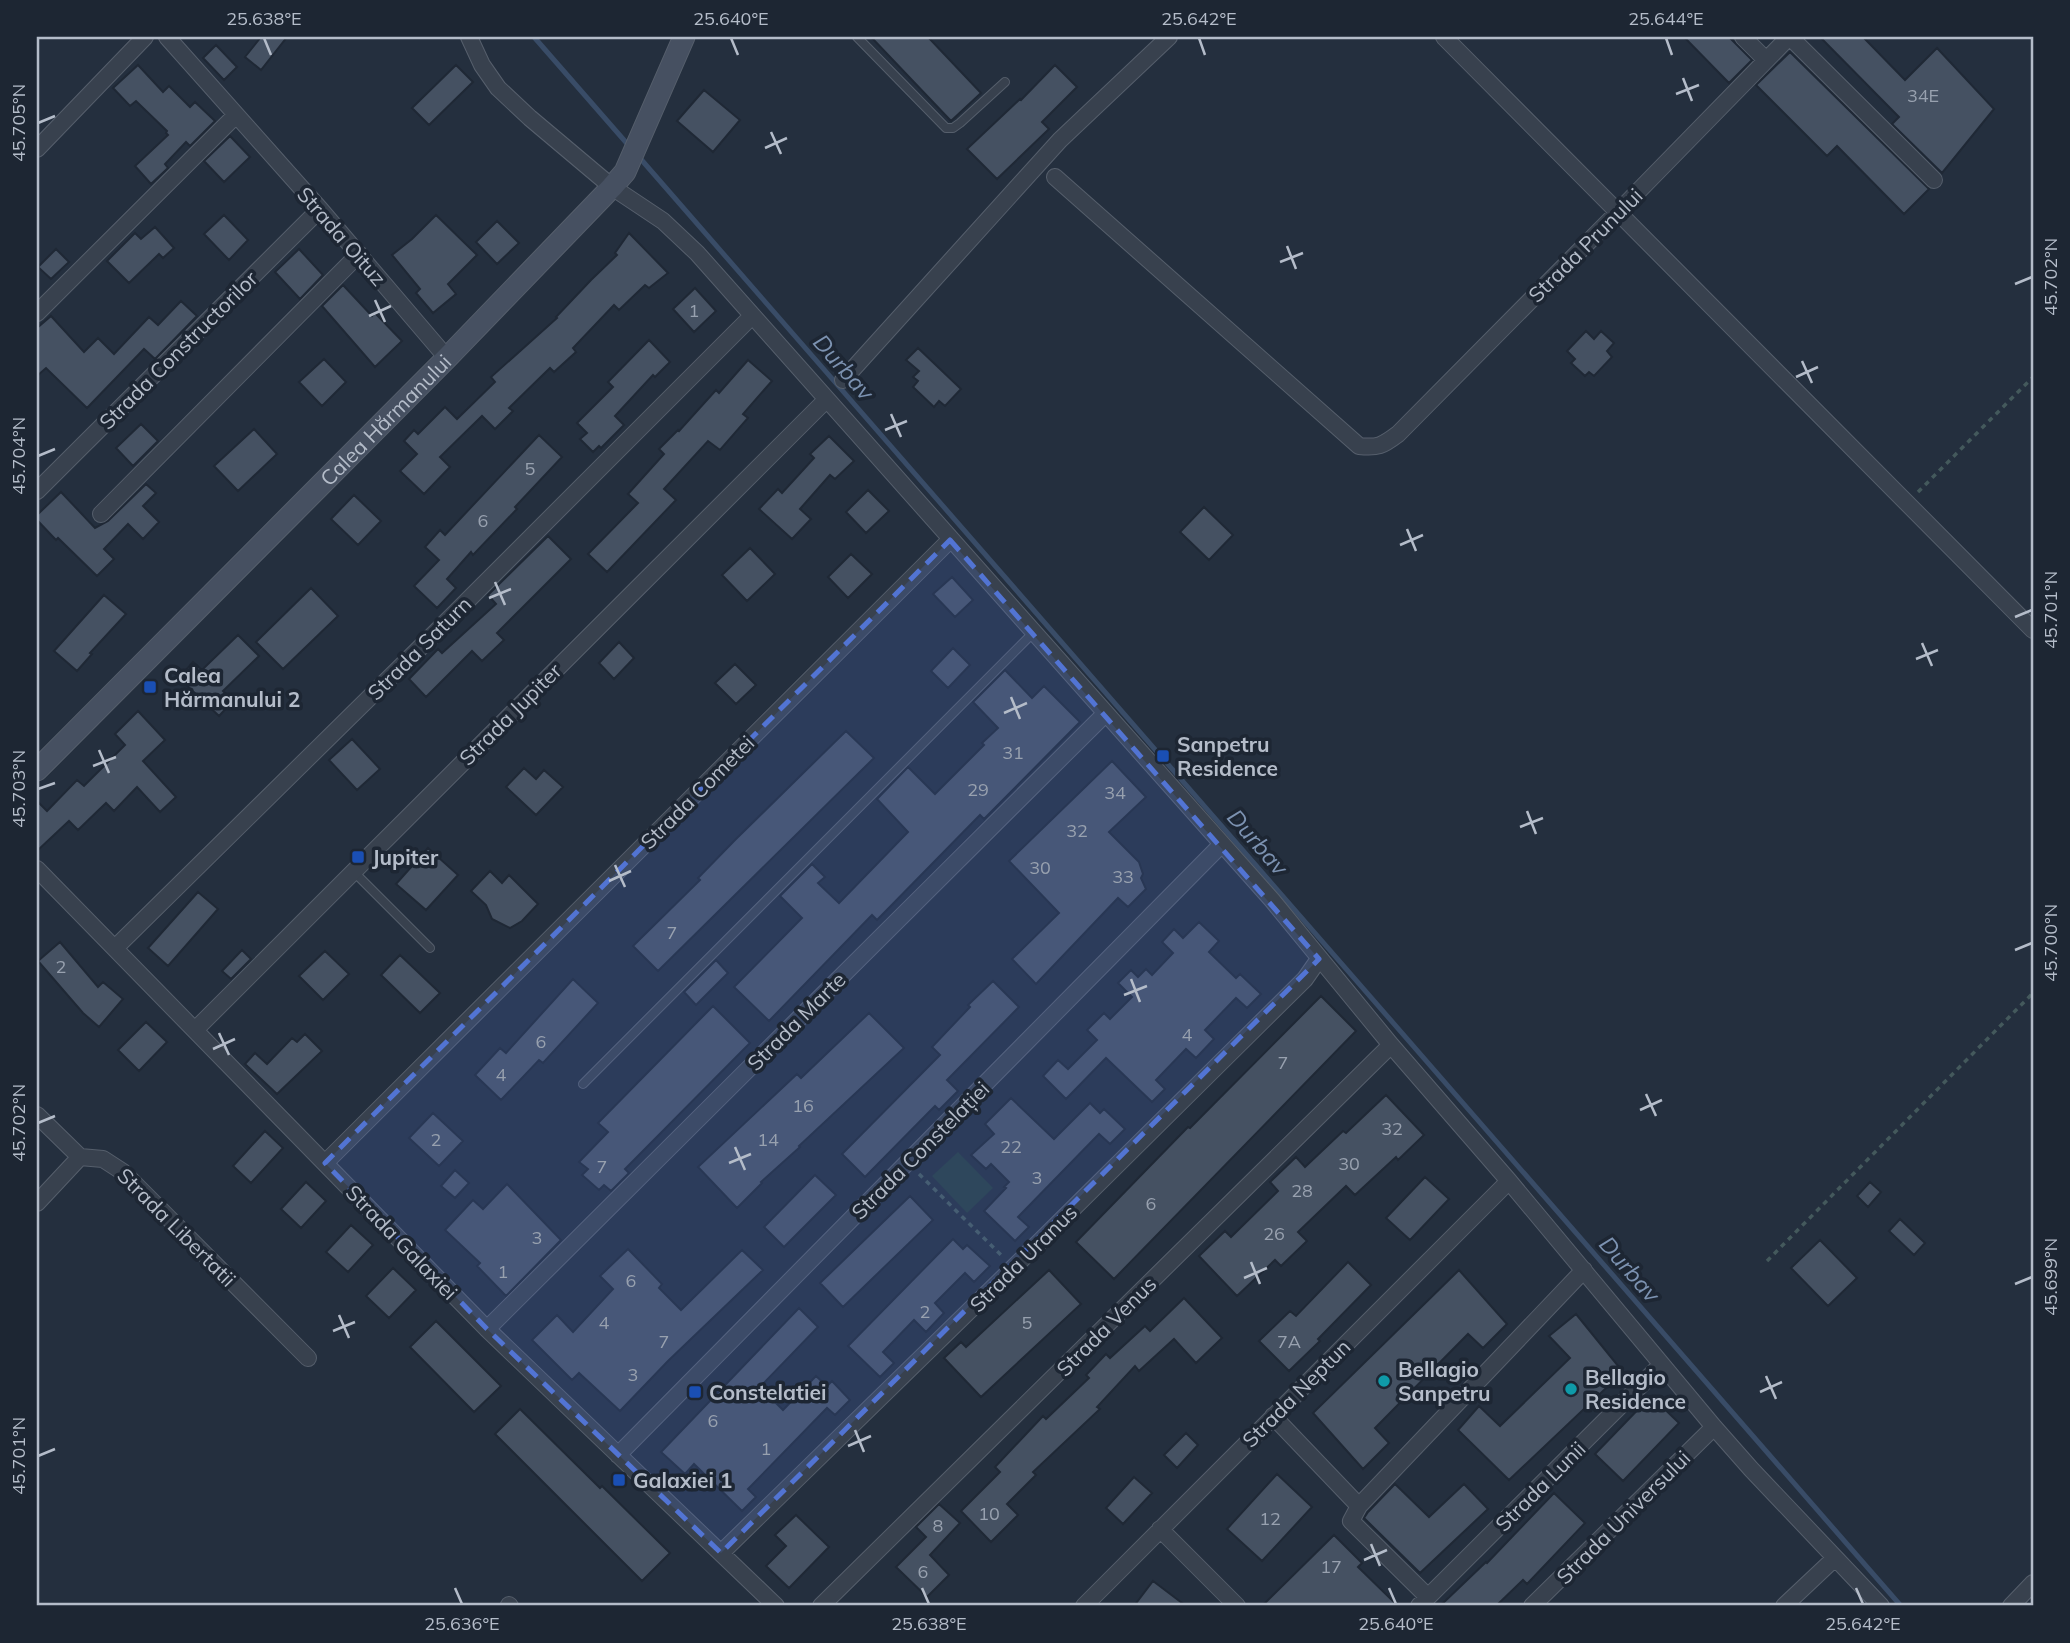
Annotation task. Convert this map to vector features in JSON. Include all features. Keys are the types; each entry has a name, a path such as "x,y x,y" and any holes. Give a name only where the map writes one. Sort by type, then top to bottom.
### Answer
{"street":[{"path":"37,149 145,37"},
{"name":"Strada Oituz","path":"167,37 320,209 447,358"},
{"path":"469,37 482,65 498,88 530,118 618,179 697,253 1272,900 1714,1427 1881,1606"},
{"name":"Calea Hărmanului","path":"37,770 447,358 618,179 648,122 684,37"},
{"path":"843,380 1060,140 1169,37"},
{"path":"1444,37 2033,630"},
{"path":"1743,37 1766,60"},
{"path":"1789,37 1934,180"},
{"name":"Strada Prunului","path":"1055,177 1359,446 1375,448 1398,434 1789,37"},
{"path":"37,313 236,115"},
{"name":"Strada Constructorilor","path":"37,491 320,209"},
{"path":"101,514 359,254"},
{"name":"Strada Saturn","path":"115,948 751,316"},
{"name":"Strada Jupiter","path":"196,1029 825,400"},
{"name":"Strada Cometei","path":"325,1163 950,540"},
{"name":"Strada Marte","path":"487,1329 1105,714"},
{"name":"Strada Constelației","path":"618,1455 1222,844"},
{"name":"Strada Galaxiei","path":"37,869 487,1329 776,1606"},
{"name":"Strada Uranus","path":"721,1553 1305,979 1319,959"},
{"name":"Strada Venus","path":"821,1606 1391,1045"},
{"name":"Strada Libertatii","path":"37,1115 80,1157 103,1159 123,1172 308,1358"},
{"path":"37,1203 80,1157"},
{"name":"Strada Neptun","path":"1084,1606 1509,1181"},
{"path":"1424,1602 1351,1521 1359,1506 1584,1270"},
{"name":"Strada Lunii","path":"1424,1602 1661,1365"},
{"path":"1273,1416 1359,1506"},
{"name":"Strada Universului","path":"1532,1606 1714,1427"},
{"path":"1160,1529 1237,1606"},
{"path":"1784,1606 1835,1558"},
{"path":"2011,1606 2033,1583"}],"lane":[{"path":"857,37 946,128 953,128 960,123 1005,82"},
{"path":"583,1084 1033,633"},
{"path":"353,871 430,948"}],"path":[{"path":"1907,503 2033,377"},
{"path":"1767,1261 2033,993"},
{"path":"907,1162 1013,1268"}],"highlighted area":[{"path":"950,540 1319,959 721,1553 487,1329 325,1163"}],"green space":[{"path":"958,1152 993,1188 967,1213 932,1176"}],"building":[{"path":"261,37 287,37 261,70 245,57"},
{"path":"871,37 928,37 981,93 951,121"},
{"path":"1684,37 1729,37 1752,60 1729,83"},
{"path":"1820,37 1863,37 1905,80 1937,48 1994,109 1942,173 1892,124 1899,117"},
{"path":"216,45 237,67 224,80 203,58"},
{"path":"1790,52 1929,189 1904,214 1837,146 1827,156 1756,85"},
{"path":"138,65 163,92 169,86 190,107 195,102 215,121 190,146 186,142 165,164 168,168 151,184 135,166 168,135 167,131 136,101 130,106 113,88"},
{"path":"456,65 473,82 429,125 412,108"},
{"path":"1055,65 1077,87 1042,122 1049,129 997,179 967,149"},
{"path":"704,90 740,120 713,152 677,121"},
{"path":"230,136 250,157 224,182 204,161"},
{"path":"224,215 248,240 229,260 204,234"},
{"path":"436,215 477,255 448,284 456,294 433,313 416,293 420,289 392,255"},
{"path":"497,221 519,243 497,264 476,242"},
{"path":"155,227 174,248 163,258 159,254 129,283 107,261 135,233 141,239"},
{"path":"629,233 668,273 649,288 645,285 619,310 614,305 573,348 576,352 554,372 550,368 509,408 513,411 495,429 482,416 440,457 450,467 424,494 400,471 417,454 404,441 414,430 418,434 445,407 457,419 495,382 491,377 557,318 617,255 615,253"},
{"path":"56,249 69,262 51,279 38,267"},
{"path":"299,249 323,275 300,299 275,272"},
{"path":"343,285 372,316 375,313 402,341 375,367 322,306"},
{"path":"695,288 716,311 694,332 673,309"},
{"path":"181,301 197,316 155,359 144,349 87,408 46,368 37,376 37,328 51,316 84,352 98,338 114,354 149,317 158,325"},
{"path":"1586,331 1594,339 1601,331 1614,343 1607,351 1612,357 1594,376 1589,372 1585,376 1571,363 1575,359 1567,351"},
{"path":"649,340 670,362 655,377 653,375 615,416 624,425 601,448 599,446 593,452 580,439 587,433 577,423 613,387 608,382"},
{"path":"918,348 961,389 945,406 939,401 934,407 913,387 918,381 913,377 919,371 906,360"},
{"path":"324,359 346,382 322,406 299,382"},
{"path":"748,360 772,381 743,414 748,418 720,450 708,441 664,489 676,500 607,572 588,554 638,503 628,494 664,454 659,449 716,390 719,393"},
{"path":"141,424 158,441 133,466 116,448"},
{"path":"254,429 277,454 238,491 214,466"},
{"path":"539,435 562,457 515,507 517,509 473,555 471,552 447,579 456,588 437,608 414,586 439,560 425,547 440,530 445,535"},
{"path":"829,436 854,461 835,479 830,475 800,509 811,519 792,539 759,509 778,489 782,493 814,458 810,454"},
{"path":"146,484 156,493 143,506 159,522 143,539 128,524 104,549 114,559 97,576 37,520 37,515 61,492 95,528 108,521"},
{"path":"868,490 889,511 866,533 846,512"},
{"path":"354,495 381,521 358,545 331,519"},
{"path":"1204,507 1233,535 1209,560 1180,532"},
{"path":"548,536 571,559 497,633 504,640 482,661 472,651 426,697 409,679 438,649 442,653 496,604 488,595"},
{"path":"750,548 775,574 747,601 722,575"},
{"path":"851,554 872,574 848,598 828,577"},
{"path":"952,577 973,600 955,617 933,594"},
{"path":"311,588 338,616 283,669 256,642"},
{"path":"104,595 126,614 77,671 54,651"},
{"path":"238,635 259,656 223,691 233,701 219,716 179,678 193,662 202,670"},
{"path":"619,642 634,658 614,679 599,663"},
{"path":"953,648 970,665 948,688 931,671"},
{"path":"735,664 756,685 736,704 715,683"},
{"path":"1005,670 1032,698 1044,686 1080,722 984,819 980,815 877,920 872,915 769,1021 734,987 802,918 780,896 812,864 825,877 818,883 839,903 908,832 877,799 908,767 935,794 984,745 982,743 998,728 973,702"},
{"path":"138,711 165,740 143,761 176,797 160,812 137,787 114,811 106,803 78,830 69,821 37,851 37,801 47,811 77,780 84,786 125,745 115,734"},
{"path":"846,731 874,758 658,971 633,946 700,880 698,878 735,840"},
{"path":"352,739 380,769 357,790 329,760"},
{"path":"1112,761 1146,797 1109,832 1139,862 1146,889 1128,907 1118,898 1036,984 1012,959 1059,913 1009,861"},
{"path":"524,768 536,779 544,770 563,787 536,815 506,787"},
{"path":"428,848 458,875 426,910 396,884"},
{"path":"490,871 502,883 509,875 538,904 522,921 510,928 492,919 486,905 471,891"},
{"path":"198,892 218,909 168,966 148,948"},
{"path":"1199,922 1219,941 1209,952 1236,978 1240,974 1261,994 1247,1008 1236,998 1205,1030 1214,1039 1196,1058 1186,1049 1156,1080 1165,1089 1152,1102 1106,1058 1066,1099 1043,1076 1058,1060 1068,1069 1097,1040 1087,1030 1104,1013 1110,1019 1132,997 1118,983 1131,970 1138,977 1146,969 1152,975 1173,953 1162,942 1174,929 1183,938"},
{"path":"60,942 98,987 103,982 123,999 99,1027 83,1013 38,961"},
{"path":"242,950 251,959 231,979 222,971"},
{"path":"325,951 349,974 323,1000 299,976"},
{"path":"400,955 440,993 420,1013 381,975"},
{"path":"716,960 728,973 696,1005 684,992"},
{"path":"573,979 598,1003 543,1063 539,1060 501,1100 475,1075 500,1048 506,1053"},
{"path":"993,981 1019,1007 947,1080 958,1091 939,1110 935,1106 865,1177 842,1154 940,1055 932,1047"},
{"path":"1321,996 1356,1031 1114,1279 1076,1242"},
{"path":"713,1006 750,1043 625,1169 629,1173 611,1191 604,1185 599,1190 582,1175 588,1169 579,1162 608,1132 598,1123"},
{"path":"869,1013 904,1048 761,1182 737,1208 698,1167 797,1074 801,1078"},
{"path":"146,1022 167,1042 139,1071 118,1050"},
{"path":"305,1034 322,1051 277,1094 245,1064 255,1053 267,1064 292,1038 297,1042"},
{"path":"1386,1095 1424,1135 1355,1195 1346,1186 1298,1232 1307,1241 1281,1266 1275,1260 1237,1296 1199,1256 1225,1231 1231,1237 1278,1191 1270,1182 1296,1157 1305,1167"},
{"path":"1011,1098 1054,1139 1090,1103 1100,1113 1104,1109 1125,1129 1110,1144 1099,1134 1018,1217 1029,1227 1015,1241 984,1211 1009,1182 991,1164 986,1169 971,1155 994,1134 985,1124"},
{"path":"433,1113 463,1141 439,1166 409,1138"},
{"path":"265,1131 283,1148 251,1183 233,1166"},
{"path":"455,1170 469,1183 455,1198 441,1186"},
{"path":"815,1175 836,1195 784,1247 764,1227"},
{"path":"1425,1177 1449,1199 1410,1240 1386,1218"},
{"path":"306,1182 326,1201 301,1228 281,1209"},
{"path":"1870,1182 1881,1192 1868,1207 1857,1196"},
{"path":"507,1184 561,1240 506,1296 477,1266 480,1263 445,1230 473,1200 483,1209"},
{"path":"910,1196 933,1220 843,1307 820,1283"},
{"path":"1900,1219 1925,1243 1914,1255 1889,1231"},
{"path":"351,1225 373,1245 348,1272 326,1252"},
{"path":"953,1239 963,1249 967,1245 990,1266 974,1282 965,1273 935,1303 944,1313 926,1332 914,1320 883,1352 894,1363 880,1377 848,1346"},
{"path":"1820,1240 1857,1278 1828,1306 1791,1268"},
{"path":"628,1249 662,1284 659,1288 681,1310 742,1250 763,1270 620,1411 579,1373 572,1380 532,1340 557,1315 573,1332 613,1289 600,1276"},
{"path":"1348,1262 1371,1285 1289,1371 1259,1341 1290,1311 1296,1316"},
{"path":"393,1268 416,1290 389,1318 366,1296"},
{"path":"1049,1270 1081,1304 981,1397 944,1358 961,1342 966,1347"},
{"name":"Bellagio Sanpetru","path":"1459,1270 1507,1324 1483,1348 1468,1334 1375,1428 1389,1443 1363,1469 1313,1413"},
{"path":"1184,1298 1222,1338 1196,1363 1174,1339 1139,1371 1135,1366 1097,1407 1100,1409 1033,1472 1036,1475 1007,1504 1018,1515 991,1542 961,1511 1000,1472 995,1467 1043,1416 1046,1419 1089,1378 1086,1375 1106,1354 1110,1358 1145,1326 1150,1331"},
{"path":"799,1308 818,1327 760,1387 783,1410 816,1376 827,1386 832,1381 850,1400 835,1415 827,1408 748,1489 756,1497 742,1511 694,1464 685,1474 661,1452"},
{"name":"Bellagio Residence","path":"1576,1314 1623,1372 1509,1480 1458,1430 1479,1406 1500,1426 1570,1358 1549,1336"},
{"path":"436,1321 501,1386 474,1412 410,1347"},
{"path":"1651,1396 1679,1423 1623,1481 1595,1454"},
{"path":"520,1409 670,1553 642,1581 495,1434"},
{"path":"1186,1433 1198,1445 1177,1468 1164,1455"},
{"path":"1277,1474 1312,1507 1262,1561 1227,1529"},
{"path":"1134,1477 1152,1493 1123,1524 1106,1508"},
{"path":"1395,1484 1429,1517 1464,1484 1488,1509 1420,1573 1364,1518"},
{"path":"1554,1493 1585,1523 1527,1584 1523,1580 1496,1606 1440,1606 1487,1563"},
{"path":"939,1504 960,1523 930,1555 949,1575 927,1597 896,1567 926,1537 916,1527"},
{"path":"796,1515 829,1547 789,1588 766,1566 786,1546 775,1535"},
{"path":"1334,1535 1362,1563 1358,1567 1398,1606 1262,1606"},
{"path":"1153,1581 1186,1606 1134,1606"}],"waterway":[{"name":"Durbav","path":"534,37 630,147"},
{"name":"Durbav","path":"639,157 1901,1606"}],"place":[{"name":"Calea Hărmanului 2","path":"150,687"},
{"name":"Sanpetru Residence","path":"1163,756"},
{"name":"Jupiter","path":"358,857"},
{"name":"Bellagio Sanpetru","path":"1384,1381"},
{"name":"Bellagio Residence","path":"1571,1389"},
{"name":"Constelatiei","path":"695,1392"},
{"name":"Galaxiei 1","path":"619,1480"}]}
